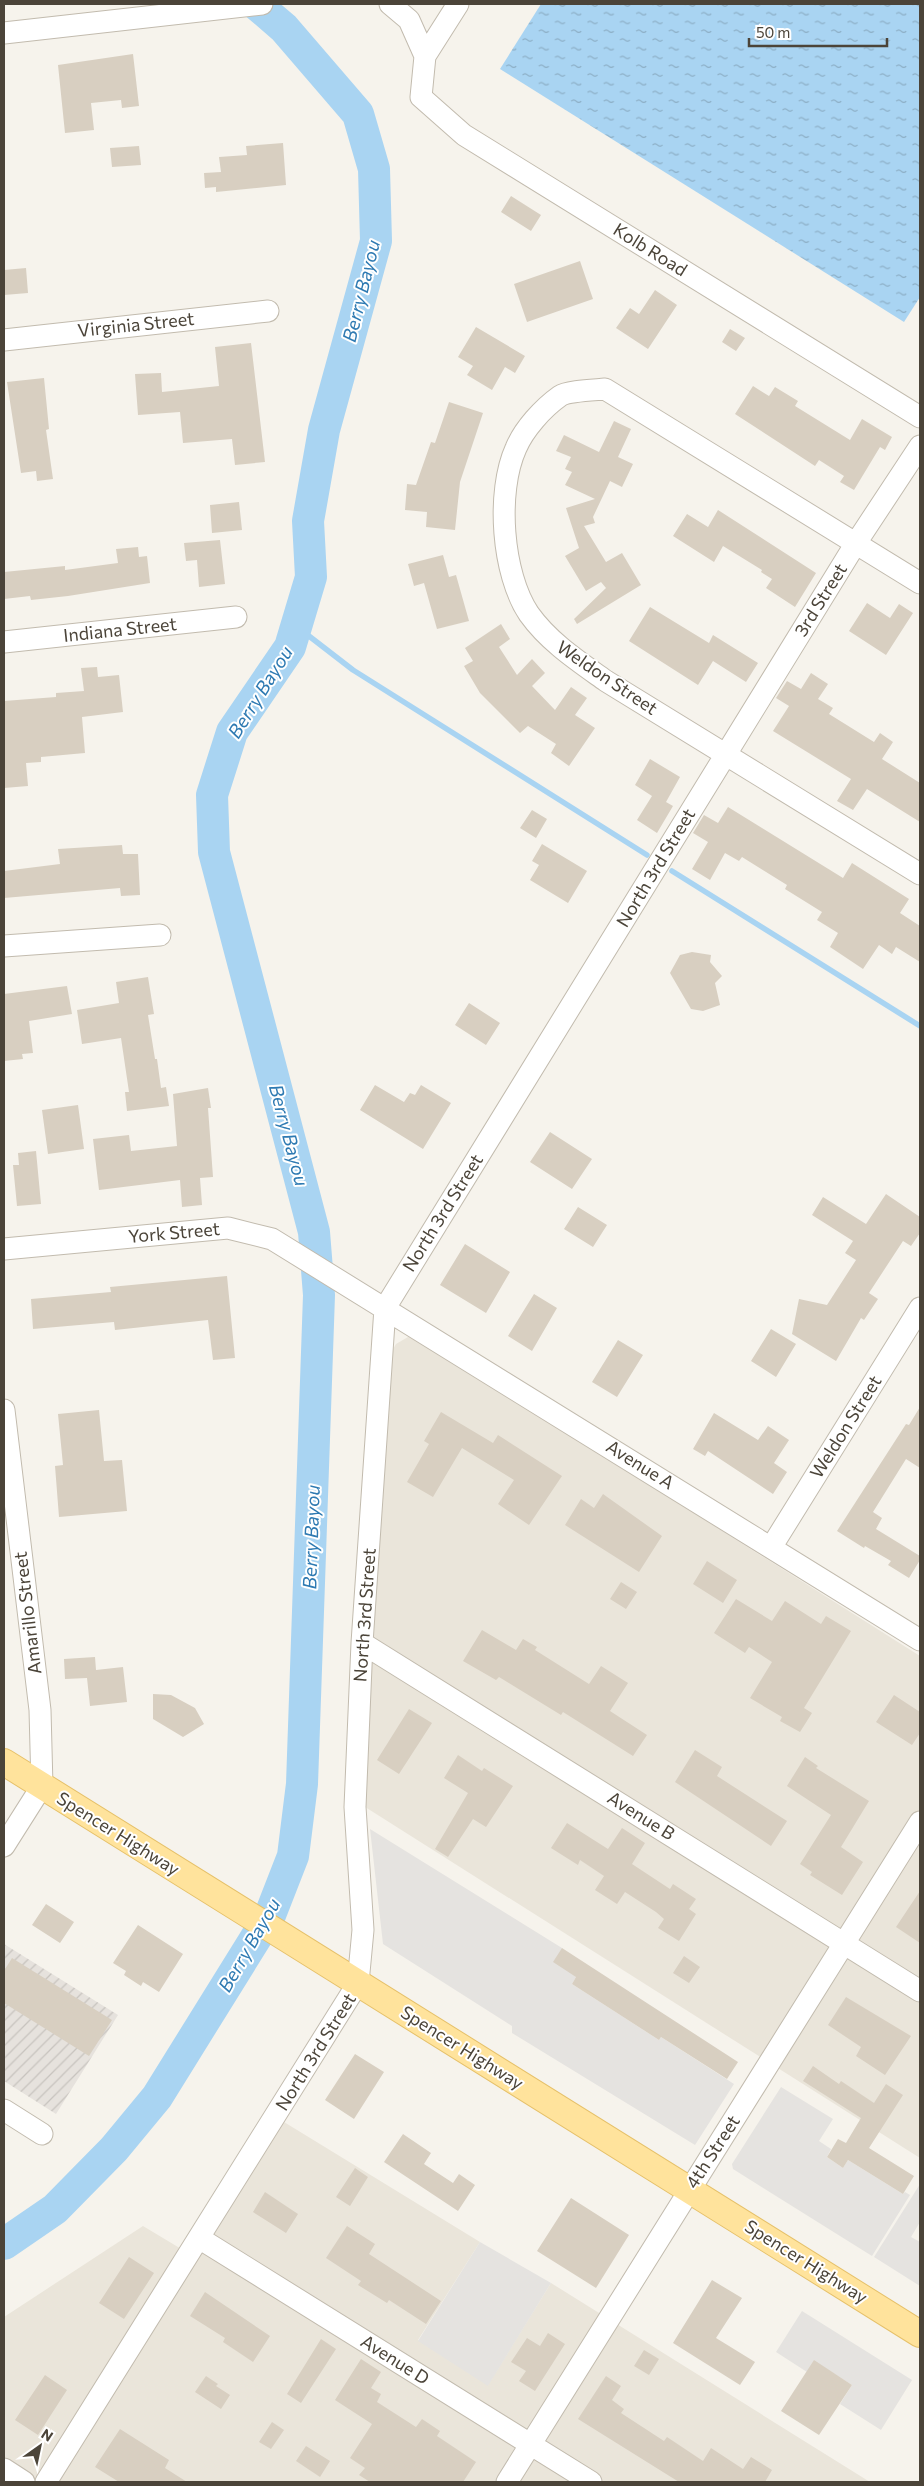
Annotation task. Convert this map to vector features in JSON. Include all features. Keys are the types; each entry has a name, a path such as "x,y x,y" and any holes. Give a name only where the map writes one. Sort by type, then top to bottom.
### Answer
{"main road":[{"name":"Spencer Highway","path":"4,1762 920,2334"}],"street":[{"path":"4,33 262,4"},
{"path":"390,4 409,20 425,56"},
{"path":"425,56 458,4"},
{"name":"Kolb Road","path":"425,56 422,97 464,135 920,417"},
{"name":"Virginia Street","path":"4,340 268,311"},
{"name":"Weldon Street","path":"920,583 605,389 561,394 534,421 516,448 507,481 504,534 512,578 528,613 557,646 592,671 725,755 920,874"},
{"name":"3rd Street","path":"725,755 856,543 920,446"},
{"name":"Indiana Street","path":"4,642 236,617"},
{"name":"North 3rd Street","path":"46,2482 358,1983 363,1930 355,1807 362,1643 385,1308 725,755"},
{"path":"4,946 160,935"},
{"name":"York Street","path":"4,1249 228,1228 272,1240 359,1293"},
{"name":"Avenue A","path":"359,1293 772,1546 920,1640"},
{"name":"Weldon Street","path":"772,1546 920,1308"},
{"name":"Amarillo Street","path":"4,1410 12,1552 40,1710 42,1786"},
{"name":"Avenue B","path":"362,1643 920,1991"},
{"path":"4,1846 42,1786"},
{"name":"4th Street","path":"507,2482 920,1822"},
{"path":"4,2110 42,2134"},
{"name":"Avenue D","path":"199,2238 591,2482"},
{"path":"4,2469 24,2482"}],"shaded area":[{"path":"408,1337 417,1338 920,1656 920,2158 362,1805 392,1351 396,1344"},
{"path":"370,1829 562,1948 576,1977 572,1984 659,2040 661,2037 734,2084 695,2145 512,2033 512,2026 383,1944"},
{"path":"4,1944 118,2015 56,2114 4,2081"},
{"path":"781,2087 833,2119 819,2141 831,2149 827,2157 843,2168 848,2160 903,2194 905,2192 910,2195 872,2256 733,2169 732,2164"},
{"path":"284,2122 480,2242 418,2340 488,2385 551,2283 870,2482 4,2482 4,2317 143,2226 198,2259"},
{"path":"920,2184 920,2222 911,2237 920,2242 920,2286 874,2257"},
{"path":"480,2242 551,2283 488,2386 418,2341"},
{"path":"802,2311 912,2380 881,2430 840,2404 852,2385 814,2361 807,2372 776,2352"}],"water":[{"path":"541,4 920,4 920,297 904,322 500,69"}],"building":[{"path":"133,54 139,106 122,108 121,100 91,103 94,130 65,133 58,65"},
{"path":"283,143 286,185 216,192 216,187 205,188 204,173 221,172 219,157 247,155 246,146"},
{"path":"139,146 141,165 112,167 110,148"},
{"path":"511,196 541,215 531,231 501,212"},
{"path":"580,261 593,299 527,322 514,284"},
{"path":"26,268 28,293 4,295 4,270"},
{"path":"655,290 677,305 648,349 616,328 630,308 639,314"},
{"path":"476,327 525,356 515,373 505,367 492,390 467,375 473,366 458,357"},
{"path":"730,329 745,338 736,351 722,342"},
{"path":"251,343 265,462 235,465 232,439 183,443 180,412 138,415 135,374 161,373 162,392 219,386 215,347"},
{"path":"44,378 49,429 46,430 53,479 37,481 36,471 21,473 7,382"},
{"path":"753,386 769,396 775,387 798,401 795,406 850,440 862,419 892,437 885,450 880,447 854,490 840,482 844,476 819,460 815,466 735,414"},
{"path":"449,402 483,413 460,482 455,530 426,527 427,512 405,510 407,484 416,485 431,442 435,443"},
{"path":"614,421 631,429 618,457 633,464 622,487 610,481 593,517 595,523 584,526 606,562 622,553 641,585 577,624 574,619 606,588 601,582 586,591 565,556 579,548 566,508 595,499 565,485 572,472 565,469 571,457 556,451 564,435 599,452"},
{"path":"239,502 242,530 212,533 210,505"},
{"path":"718,510 816,573 795,607 766,588 772,579 761,572 762,570 723,546 714,562 673,536 687,514 708,527"},
{"path":"220,540 225,584 199,587 197,560 186,561 184,543"},
{"path":"138,547 139,557 147,556 150,583 68,596 31,600 30,596 4,599 4,572 65,566 65,570 118,563 116,549"},
{"path":"443,555 449,577 456,575 469,621 437,629 424,583 414,586 408,564"},
{"path":"867,603 890,618 899,604 913,613 886,655 849,631"},
{"path":"650,607 709,643 713,635 758,663 746,682 713,661 698,685 629,641"},
{"path":"501,624 510,639 499,647 517,675 532,659 545,673 532,686 555,710 571,687 587,698 575,715 595,728 569,766 551,753 556,744 528,726 520,733 480,693 464,666 473,661 465,648"},
{"path":"97,667 98,677 119,675 123,712 82,717 85,753 41,757 41,762 26,763 28,786 4,788 4,701 56,697 56,693 84,691 81,668"},
{"path":"811,673 828,684 818,699 833,708 829,714 874,742 880,733 893,742 882,759 920,783 920,822 867,789 853,810 837,801 851,779 773,731 789,706 776,698 787,681 801,689"},
{"path":"650,759 680,777 666,802 673,806 657,833 637,820 652,796 635,785"},
{"path":"728,807 843,878 852,863 909,899 900,913 920,926 920,962 896,947 892,954 879,945 863,969 830,947 838,933 817,920 822,912 785,889 787,885 742,857 739,861 725,853 710,880 692,869 708,842 693,833 704,815 718,823"},
{"path":"532,810 547,819 536,838 520,828"},
{"path":"542,844 587,871 568,903 530,880 539,865 532,861"},
{"path":"122,845 123,854 138,854 140,895 121,896 120,888 4,898 4,871 60,864 58,849"},
{"path":"692,952 711,955 710,962 722,976 715,983 720,1005 703,1011 691,1009 670,973 680,955"},
{"path":"148,977 154,1014 148,1015 155,1059 157,1059 161,1088 166,1087 169,1106 127,1111 125,1092 129,1092 121,1038 82,1044 77,1010 119,1003 116,982"},
{"path":"67,986 72,1014 29,1021 33,1053 22,1054 23,1059 4,1061 4,994"},
{"path":"469,1003 500,1023 486,1045 455,1025"},
{"path":"375,1085 404,1102 410,1093 415,1095 421,1085 451,1103 423,1149 360,1110"},
{"path":"208,1088 211,1108 208,1108 213,1177 200,1178 202,1205 182,1207 180,1180 99,1190 93,1139 129,1135 131,1151 177,1146 173,1094"},
{"path":"78,1105 84,1149 48,1154 42,1110"},
{"path":"550,1132 592,1159 572,1189 530,1162"},
{"path":"36,1151 41,1204 17,1206 13,1165 19,1165 18,1153"},
{"path":"886,1194 920,1217 920,1233 911,1246 903,1241 869,1293 878,1299 864,1320 861,1318 836,1361 792,1334 799,1299 827,1305 856,1260 845,1253 853,1241 812,1215 823,1197 866,1224"},
{"path":"578,1207 607,1225 593,1247 564,1229"},
{"path":"465,1244 510,1272 486,1313 440,1285"},
{"path":"227,1276 235,1358 213,1360 208,1320 115,1330 114,1322 33,1329 31,1299 111,1292 110,1287"},
{"path":"534,1294 557,1308 532,1351 508,1336"},
{"path":"771,1329 796,1344 776,1377 751,1361"},
{"path":"618,1340 643,1355 617,1397 592,1382"},
{"path":"920,1407 920,1468 906,1459 873,1512 882,1518 876,1529 920,1556 920,1560 909,1578 888,1565 891,1561 865,1546 864,1548 837,1531 906,1424 909,1425"},
{"path":"99,1410 104,1461 122,1460 127,1511 59,1517 55,1466 63,1465 58,1414"},
{"path":"441,1412 493,1443 498,1435 562,1476 529,1525 498,1504 514,1480 462,1448 433,1497 407,1482 429,1444 424,1441"},
{"path":"714,1413 758,1440 768,1426 789,1440 774,1463 787,1472 773,1494 708,1451 705,1456 693,1449"},
{"path":"603,1494 662,1536 639,1572 565,1525 581,1499 594,1508"},
{"path":"707,1561 737,1580 723,1603 693,1584"},
{"path":"621,1582 637,1592 626,1609 610,1599"},
{"path":"736,1599 772,1621 785,1601 821,1624 826,1616 851,1631 804,1708 812,1713 800,1732 780,1721 782,1717 750,1698 772,1662 749,1647 745,1653 714,1633"},
{"path":"482,1630 516,1650 523,1639 537,1647 535,1650 589,1684 601,1666 628,1683 610,1711 647,1735 633,1756 563,1712 561,1715 499,1677 496,1680 463,1661"},
{"path":"95,1657 96,1670 123,1667 127,1702 90,1706 87,1678 65,1679 64,1659"},
{"path":"153,1694 171,1695 195,1708 204,1724 183,1737 153,1719"},
{"path":"894,1695 920,1712 920,1733 912,1745 876,1722"},
{"path":"409,1709 432,1723 399,1774 377,1760"},
{"path":"695,1750 722,1767 717,1776 787,1821 771,1846 675,1782"},
{"path":"458,1755 482,1771 484,1768 513,1786 486,1827 473,1819 448,1857 435,1849 468,1793 444,1778"},
{"path":"805,1757 818,1766 816,1768 869,1801 841,1847 863,1862 842,1895 810,1875 812,1872 800,1864 831,1815 787,1786"},
{"path":"567,1823 608,1849 622,1828 645,1843 632,1864 670,1889 673,1884 696,1899 689,1909 696,1914 679,1941 658,1928 664,1919 656,1912 625,1892 617,1904 595,1890 604,1876 580,1860 578,1865 551,1848"},
{"path":"920,1891 920,1943 896,1927"},
{"path":"46,1904 74,1922 60,1943 32,1925"},
{"path":"138,1925 183,1954 159,1992 143,1982 141,1986 124,1975 126,1971 113,1963"},
{"path":"562,1948 738,2062 727,2079 661,2037 659,2040 572,1984 576,1977 553,1962"},
{"path":"684,1956 700,1967 689,1983 673,1973"},
{"path":"12,1958 112,2020 89,2056 4,2003 4,1971"},
{"path":"846,1997 911,2036 885,2075 856,2056 861,2047 828,2025"},
{"path":"355,2054 384,2072 354,2119 325,2100"},
{"path":"813,2066 839,2084 841,2081 874,2103 886,2084 903,2095 869,2148 914,2176 903,2194 848,2160 843,2168 827,2157 838,2139 846,2143 861,2118 803,2081"},
{"path":"403,2134 431,2153 424,2164 453,2183 459,2174 475,2185 458,2211 384,2162"},
{"path":"355,2168 368,2177 350,2206 336,2197"},
{"path":"265,2192 298,2214 286,2233 253,2212"},
{"path":"571,2198 629,2235 596,2288 537,2251"},
{"path":"347,2226 375,2244 369,2254 441,2301 426,2324 389,2300 387,2303 358,2285 361,2281 326,2258"},
{"path":"129,2257 154,2273 124,2319 99,2303"},
{"path":"712,2280 742,2298 716,2338 755,2362 740,2385 673,2343"},
{"path":"205,2292 270,2336 253,2362 223,2342 225,2338 190,2316"},
{"path":"548,2333 565,2344 535,2391 519,2381 526,2371 511,2362 527,2338 540,2346"},
{"path":"321,2339 336,2349 301,2403 287,2394"},
{"path":"644,2350 659,2359 649,2375 634,2366"},
{"path":"361,2359 381,2372 371,2388 381,2394 377,2402 416,2427 422,2419 440,2431 437,2436 476,2462 463,2482 370,2482 359,2475 365,2468 350,2458 372,2424 335,2400"},
{"path":"814,2360 852,2385 819,2435 781,2411"},
{"path":"45,2375 67,2390 38,2435 15,2420"},
{"path":"206,2376 218,2384 216,2386 230,2395 221,2409 195,2392"},
{"path":"606,2376 621,2386 612,2400 624,2409 621,2413 664,2441 667,2437 703,2461 711,2448 743,2469 751,2457 772,2470 765,2482 679,2482 578,2419"},
{"path":"272,2422 284,2430 271,2449 259,2442"},
{"path":"120,2429 169,2460 165,2468 187,2482 119,2482 95,2467"},
{"path":"306,2446 330,2461 320,2477 296,2461"}],"waterway":[{"name":"Berry Bayou","path":"4,2244 55,2209 114,2149 157,2097 270,1915 293,1856 302,1784 319,1295 314,1232 214,852 212,795 232,732 290,647 311,577 308,521 324,430 376,241 374,169 358,114 284,28 256,4"},
{"path":"296,626 353,670 647,855"},
{"path":"672,871 920,1026"}]}
